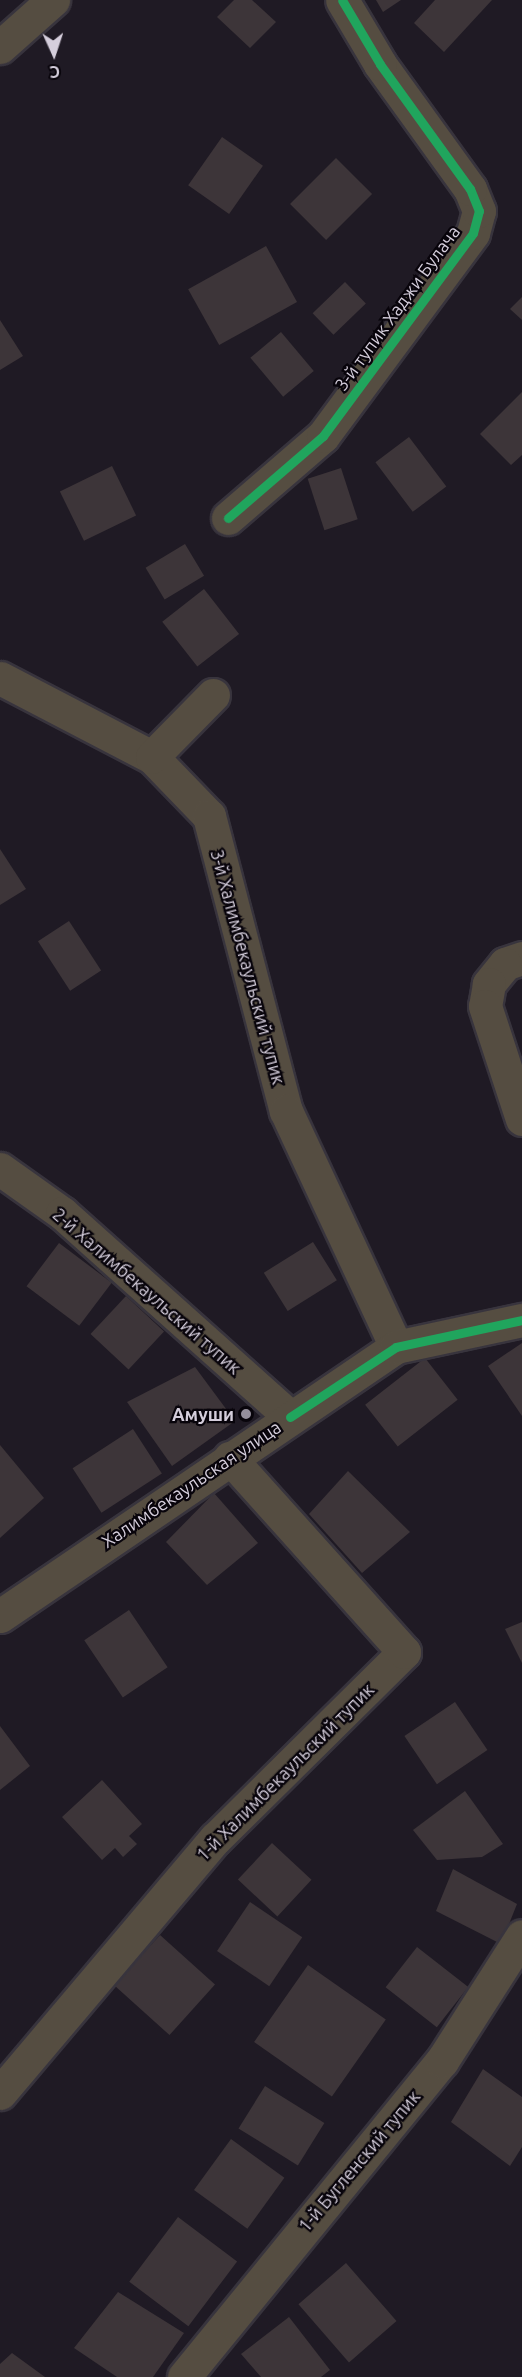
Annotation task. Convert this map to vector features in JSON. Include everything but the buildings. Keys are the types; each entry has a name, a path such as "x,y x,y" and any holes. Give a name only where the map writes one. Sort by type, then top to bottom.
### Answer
{"street":[{"path":"0,47 53,0"},
{"name":"3-й тупик Хаджи Булача","path":"228,518 323,436 473,233 479,211 470,189 380,64 342,0"},
{"name":"3-й Халимбекаульский тупик","path":"0,678 152,757 209,816 286,1110 396,1347"},
{"path":"152,757 213,695"},
{"path":"522,958 505,964 489,984 485,1006 522,1119"},
{"name":"2-й Халимбекаульский тупик","path":"0,1169 62,1213 290,1417"},
{"name":"Халимбекаульская улица","path":"0,1616 396,1347 522,1320"},
{"name":"1-й Халимбекаульский тупик","path":"0,2093 215,1839 404,1652 230,1458"},
{"name":"1-й Бугленский тупик","path":"184,2377 442,2061 522,1936"}],"cycle path":[{"path":"228,518 323,436 473,233 479,211 470,189 380,64 342,0"},
{"path":"290,1417 396,1347 522,1320"}],"place":[{"name":"Амуши","path":"246,1414"}]}
